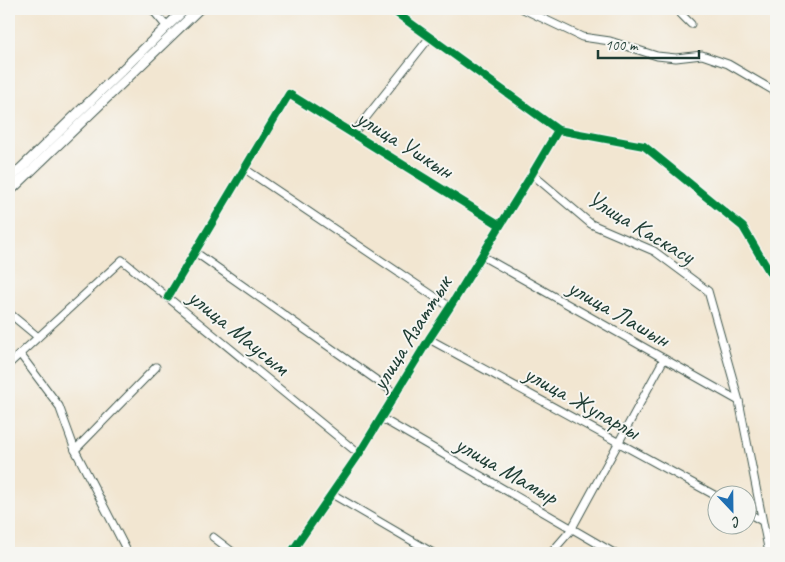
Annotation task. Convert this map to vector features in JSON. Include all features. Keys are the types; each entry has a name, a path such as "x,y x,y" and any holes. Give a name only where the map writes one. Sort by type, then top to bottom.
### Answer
{"main road":[{"path":"9,180 185,9"},
{"path":"9,192 200,9"}],"street":[{"path":"152,9 167,27"},
{"path":"391,9 558,130 644,146 743,227 776,283"},
{"path":"523,9 582,37 610,41 657,56 676,58 702,55 728,64 776,92"},
{"path":"676,9 692,24"},
{"path":"353,134 430,37"},
{"name":"улица Ушкын","path":"245,169 289,94 500,225"},
{"name":"улица Азаттык","path":"291,553 359,454 558,130"},
{"path":"168,298 245,169 450,307"},
{"name":"Улица Каскасу","path":"532,174 591,224 654,251 708,291 739,401 769,553"},
{"path":"195,252 396,394"},
{"name":"улица Лашын","path":"482,256 739,401"},
{"name":"улица Маусым","path":"9,364 122,260 359,454"},
{"path":"9,313 38,337"},
{"name":"улица Жупарлы","path":"429,339 708,492"},
{"path":"20,354 59,406 75,450 128,553"},
{"path":"551,553 572,530 664,359"},
{"path":"75,450 156,367"},
{"name":"улица Мамыр","path":"381,418 614,553"},
{"path":"332,494 432,553"},
{"path":"758,519 762,521"},
{"path":"213,537 234,553"}],"cycle path":[{"path":"391,9 558,130 644,146 743,227 776,283"},
{"path":"168,297 289,94 500,225"},
{"path":"291,553 359,454 558,130"}]}
